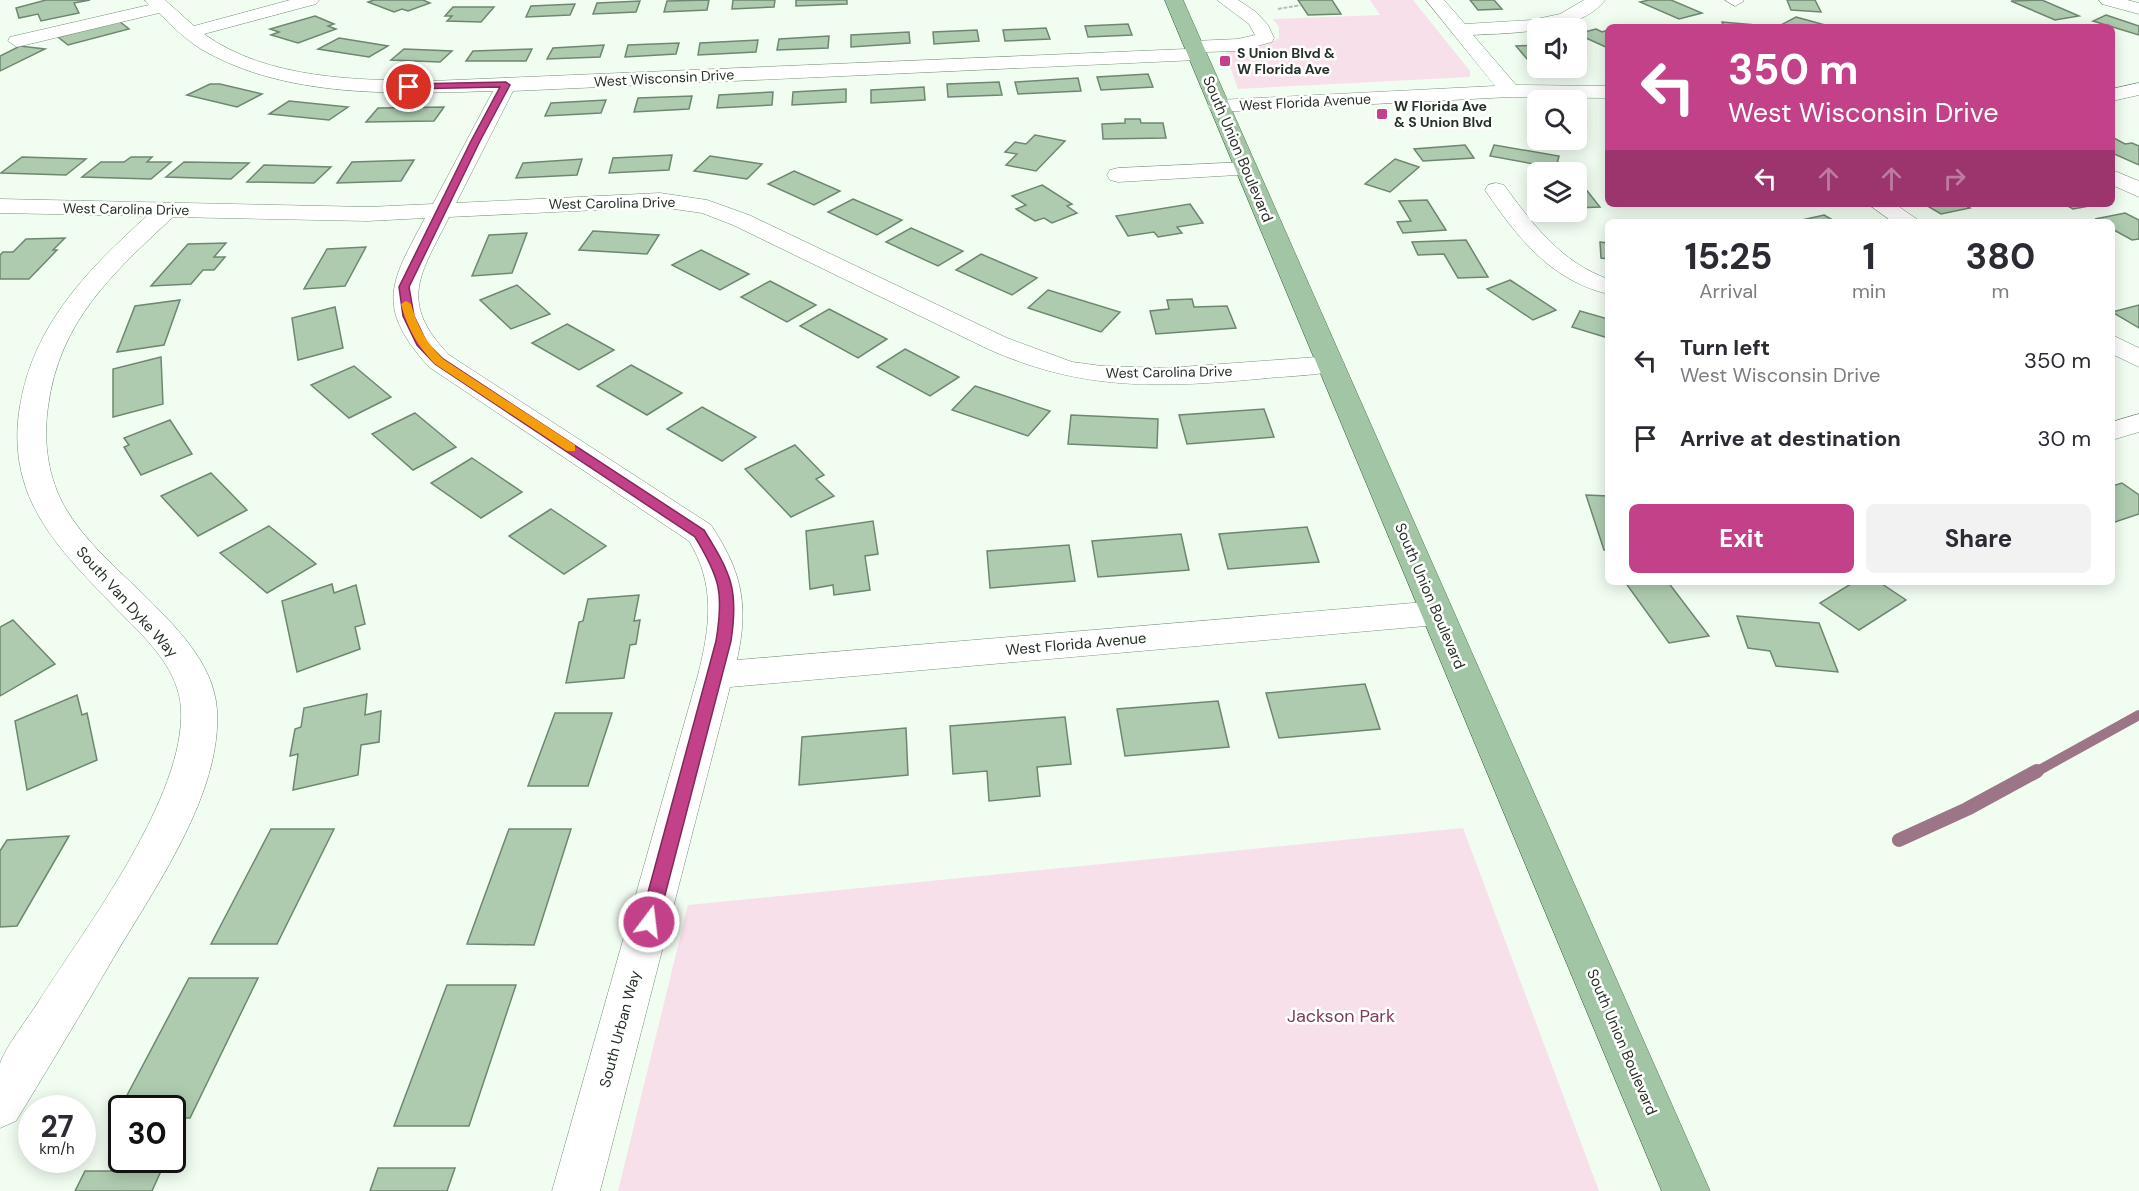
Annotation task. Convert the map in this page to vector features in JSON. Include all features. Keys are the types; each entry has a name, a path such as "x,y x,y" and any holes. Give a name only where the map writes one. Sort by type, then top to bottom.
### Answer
{"main road":[{"name":"South Union Boulevard","path":"1174,0 1686,1191"}],"street":[{"path":"190,32 310,0"},
{"name":"West Wisconsin Drive","path":"158,4 190,32 212,47 247,62 310,78 409,87 506,85 1195,50 1239,45 1265,38 1262,26 1254,16 1226,0"},
{"path":"1436,0 1510,91"},
{"path":"1461,30 1526,26 1558,20 1584,10 1596,0"},
{"path":"2108,0 2139,9"},
{"path":"17,41 158,4"},
{"name":"South Urban Way","path":"506,85 404,287 414,330 423,345 439,361 700,533 721,569 727,592 728,616 716,675 576,1191"},
{"path":"2115,94 2139,89"},
{"name":"West Florida Avenue","path":"1218,106 1510,91 1605,93"},
{"path":"1118,175 1246,169"},
{"path":"2115,178 2139,190"},
{"path":"1496,190 1544,253 1576,275 1605,286"},
{"name":"West Carolina Drive","path":"0,206 342,214 637,200 686,202 741,220 986,338 1048,363 1073,370 1131,375 1201,374 1331,364"},
{"path":"1885,207 1904,219"},
{"name":"South Van Dyke Way","path":"0,1106 157,849 177,810 197,733 200,707 194,684 182,662 151,624 63,529 40,485 33,464 30,438 34,389 46,354 63,321 95,277 168,209"},
{"path":"2115,345 2139,360"},
{"path":"2115,430 2139,423"},
{"name":"West Florida Avenue","path":"716,675 1437,613"}],"green space":[{"path":"1370,0 1413,0 1470,71 1470,77 1238,89 1225,53 1267,45 1279,38 1279,27 1273,19 1380,15"},
{"name":"Jackson Park","path":"1463,828 1599,1191 618,1191 688,905"}],"building":[{"path":"46,0 90,0 74,3 79,13 41,21 38,14 19,18 16,8"},
{"path":"423,0 430,3 408,11 402,9 394,12 368,2"},
{"path":"709,0 707,10 664,12 667,1"},
{"path":"733,0 775,0 774,7 732,9"},
{"path":"796,0 847,0 847,4 796,6"},
{"path":"1298,0 1332,0 1341,14 1308,15"},
{"path":"1470,0 1494,0 1502,9 1478,10"},
{"path":"1671,0 1702,13 1679,19 1640,2"},
{"path":"1787,0 1815,0 1821,12 1791,10"},
{"path":"2042,0 2079,16 2055,20 2011,1"},
{"path":"640,1 636,12 593,14 597,3"},
{"path":"575,4 570,15 526,17 531,6"},
{"path":"453,7 494,7 481,22 447,21 452,16 445,16"},
{"path":"2106,15 2139,26 2139,35 2115,28 2115,24 2093,21"},
{"path":"315,16 334,24 328,26 336,29 298,43 271,35 279,32 270,29"},
{"path":"1796,17 1821,24 1783,24"},
{"path":"119,21 129,29 68,45 58,37"},
{"path":"1128,24 1132,35 1088,37 1085,26"},
{"path":"1046,28 1050,39 1005,41 1003,30"},
{"path":"1596,29 1605,31 1605,47 1587,39 1587,31"},
{"path":"977,30 979,41 934,44 933,32"},
{"path":"909,32 910,43 851,47 851,35"},
{"path":"829,36 828,48 777,50 779,39"},
{"path":"339,38 388,46 369,57 318,49"},
{"path":"758,40 756,52 698,55 700,43"},
{"path":"679,43 676,54 625,57 628,45"},
{"path":"604,45 600,57 547,59 553,48"},
{"path":"20,46 45,49 0,71 0,56"},
{"path":"1516,46 1527,46 1527,59"},
{"path":"404,49 452,51 440,62 391,60"},
{"path":"532,49 526,61 466,61 473,51"},
{"path":"1148,74 1153,87 1101,90 1097,77"},
{"path":"1078,78 1081,91 1018,94 1015,82"},
{"path":"999,82 1002,95 948,97 947,84"},
{"path":"210,84 220,84 262,94 237,107 187,95"},
{"path":"924,87 925,100 871,103 871,90"},
{"path":"846,89 846,102 792,105 793,92"},
{"path":"773,92 772,105 717,108 719,95"},
{"path":"692,96 689,109 634,112 638,98"},
{"path":"606,100 601,113 545,116 551,103"},
{"path":"289,101 348,107 329,120 269,114"},
{"path":"444,107 434,121 366,122 378,108"},
{"path":"1125,119 1140,119 1141,123 1163,123 1166,138 1103,139 1102,124 1125,123"},
{"path":"1035,135 1065,141 1036,171 1006,165 1017,154 1005,152 1015,142 1026,144"},
{"path":"2115,139 2125,144 2132,143 2139,146 2139,165 2115,154"},
{"path":"1465,145 1474,158 1423,161 1414,149"},
{"path":"1494,145 1559,156 1558,162 1527,163 1490,156"},
{"path":"672,155 669,170 609,173 613,158"},
{"path":"710,156 762,164 747,179 694,171"},
{"path":"22,157 86,159 66,175 1,173"},
{"path":"131,157 152,157 147,162 171,162 151,179 82,177 101,162 124,162"},
{"path":"582,159 577,175 516,178 523,163"},
{"path":"1395,159 1419,167 1390,192 1365,184"},
{"path":"414,160 401,181 337,183 352,162"},
{"path":"184,162 249,163 231,179 166,177"},
{"path":"264,165 331,167 314,183 247,182"},
{"path":"794,171 840,191 814,205 768,184"},
{"path":"1042,185 1072,204 1067,206 1077,213 1052,223 1044,218 1035,221 1016,209 1026,205 1012,196"},
{"path":"1587,191 1600,207 1587,208"},
{"path":"853,199 902,220 877,235 828,212"},
{"path":"1427,200 1446,230 1403,233 1397,222 1411,221 1399,201"},
{"path":"1190,204 1203,223 1177,227 1182,233 1158,237 1154,232 1128,236 1116,216"},
{"path":"1929,207 1970,208 1941,214"},
{"path":"2125,213 2139,220 2139,239 2132,240 2115,231 2115,219 2095,219"},
{"path":"1824,215 1831,219 1806,219"},
{"path":"911,228 963,251 938,266 886,242"},
{"path":"593,231 659,235 647,254 579,250"},
{"path":"527,233 512,273 472,276 489,235"},
{"path":"65,238 53,250 57,250 29,279 0,279 0,255 3,252 13,252 26,239"},
{"path":"1466,240 1488,277 1458,278 1444,254 1418,255 1412,242"},
{"path":"1600,242 1605,243 1605,259 1601,258"},
{"path":"226,243 214,257 225,257 214,270 203,270 191,284 151,286 188,244"},
{"path":"366,247 345,286 304,289 327,249"},
{"path":"701,250 749,274 720,290 672,265"},
{"path":"981,254 1037,278 1012,295 956,270"},
{"path":"1510,280 1556,310 1533,320 1487,289"},
{"path":"770,281 816,305 787,322 741,297"},
{"path":"517,285 550,314 511,329 480,300"},
{"path":"1048,290 1120,312 1101,332 1028,308"},
{"path":"1192,299 1194,307 1227,306 1236,328 1156,334 1150,311 1169,309 1167,300"},
{"path":"180,300 164,345 117,352 135,306"},
{"path":"2139,305 2139,328 2115,314 2115,311"},
{"path":"335,307 343,348 298,360 292,318"},
{"path":"829,309 887,339 858,358 800,326"},
{"path":"1580,311 1605,318 1605,337 1572,327"},
{"path":"567,324 614,350 579,370 532,343"},
{"path":"905,349 959,377 930,396 877,367"},
{"path":"161,357 163,404 113,417 113,369"},
{"path":"631,365 682,393 647,415 597,386"},
{"path":"354,366 391,397 349,418 311,385"},
{"path":"975,386 1050,411 1028,436 952,410"},
{"path":"702,407 756,437 722,461 667,429"},
{"path":"1264,409 1274,437 1187,444 1179,415"},
{"path":"415,413 456,447 413,470 372,434"},
{"path":"1071,415 1158,419 1157,448 1068,444"},
{"path":"170,420 192,454 141,475 124,447 129,445 124,438"},
{"path":"795,445 824,475 816,479 834,496 791,517 745,469"},
{"path":"472,458 522,492 481,518 431,483"},
{"path":"211,473 247,510 198,536 161,496"},
{"path":"2122,483 2139,495 2139,514 2115,522 2115,485"},
{"path":"1586,495 1605,496 1604,550"},
{"path":"551,509 606,546 564,574 509,536"},
{"path":"873,521 878,554 865,556 870,590 834,595 833,585 810,589 806,531"},
{"path":"269,526 316,564 267,593 220,553"},
{"path":"1307,527 1319,562 1228,569 1219,534"},
{"path":"1181,534 1189,570 1098,577 1092,541"},
{"path":"1069,545 1075,581 990,588 987,551"},
{"path":"332,584 334,593 356,585 365,624 355,627 360,649 297,672 282,601"},
{"path":"1627,585 1670,585 1709,636 1669,643"},
{"path":"1849,585 1884,585 1906,600 1859,630 1820,603"},
{"path":"639,595 634,621 640,620 636,644 630,645 624,678 566,683 579,622 583,621 588,599"},
{"path":"1737,616 1819,623 1838,672 1776,666 1770,651 1748,648"},
{"path":"13,620 55,664 0,696 0,627"},
{"path":"1365,684 1380,729 1279,738 1266,693"},
{"path":"367,694 365,715 381,711 379,742 361,745 358,775 293,790 298,754 290,756 295,729 301,727 304,708"},
{"path":"77,695 82,715 87,713 97,760 27,790 15,721"},
{"path":"1218,701 1229,747 1125,756 1117,709"},
{"path":"555,713 612,713 588,786 528,786"},
{"path":"1065,717 1071,764 1037,767 1040,796 989,801 987,771 953,774 950,726"},
{"path":"906,728 908,775 799,785 802,737"},
{"path":"271,829 334,829 277,944 211,944"},
{"path":"509,829 571,829 534,945 467,944"},
{"path":"69,836 17,926 0,927 0,851 7,840"},
{"path":"189,978 258,978 190,1118 186,1118 186,1095 127,1095"},
{"path":"447,985 516,985 469,1126 394,1126"},
{"path":"378,1168 455,1168 447,1191 370,1191"},
{"path":"108,1171 108,1173 160,1173 152,1191 75,1191 84,1173"}],"waterway":[{"path":"2034,773 2139,715"},
{"path":"1899,840 1967,809 2037,771"}],"slow traffic":[{"path":"406,304 414,330 423,345 439,361 571,448"}],"place":[{"name":"S Union Blvd & W Florida Ave","path":"1225,61"},
{"name":"W Florida Ave & S Union Blvd","path":"1382,114"}],"route":[{"path":"409,87 506,85 408,274 404,287 405,302 408,316 423,345 439,361 700,533 721,569 727,592 728,616 723,641 716,675 649,922"}]}
